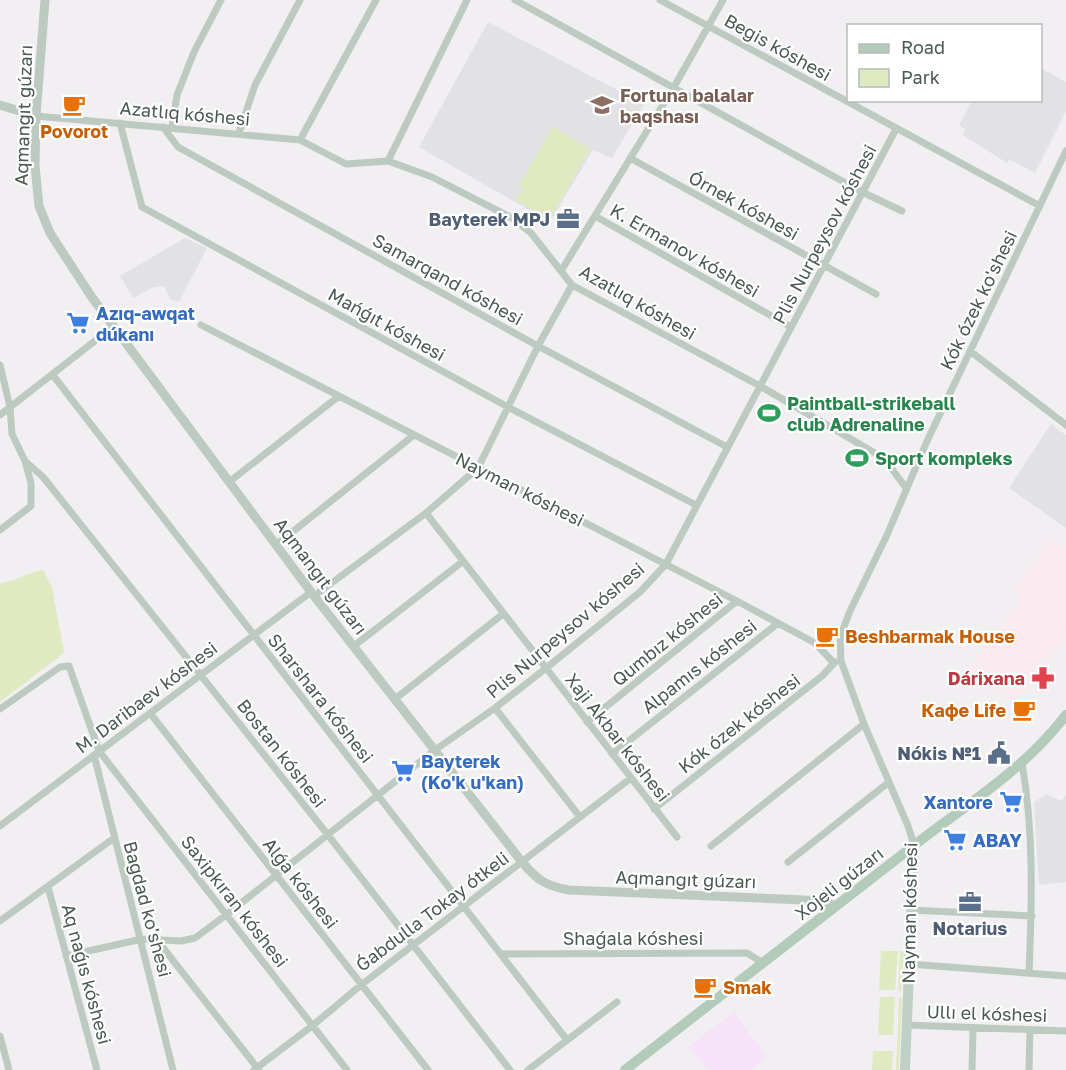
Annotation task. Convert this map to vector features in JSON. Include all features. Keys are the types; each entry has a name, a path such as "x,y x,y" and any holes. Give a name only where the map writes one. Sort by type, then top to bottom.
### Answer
{"main road":[{"name":"Xojeli gúzarı","path":"625,1070 1022,763 1048,739 1066,715"},
{"name":"Nayman kóshesi","path":"905,1070 914,845"}],"street":[{"name":"Aqmangıt gúzarı","path":"45,0 36,116 36,194 43,218 91,297 313,594 522,862 536,878 553,887 570,890 804,900 836,906"},
{"path":"172,127 177,95 194,52 221,0"},
{"path":"239,133 255,86 300,0"},
{"path":"300,140 376,0"},
{"path":"388,161 467,0"},
{"path":"515,0 862,192 902,211"},
{"name":"Begis kóshesi","path":"660,0 1040,206"},
{"path":"561,272 674,87 723,0"},
{"path":"0,105 36,116"},
{"name":"Azatlıq kóshesi","path":"36,116 300,140 346,164 388,161 432,177 512,218 531,233 572,285 760,386 880,456 906,488"},
{"name":"Mańǵıt kóshesi","path":"120,123 142,207 508,407 696,505"},
{"name":"Samarqand kóshesi","path":"163,127 178,147 538,346 727,447"},
{"name":"Plis Nurpeysov kóshesi","path":"66,956 142,939 181,941 195,938 435,750 495,708 640,592 666,564 896,129"},
{"name":"Kók ózek ko'shesi","path":"837,662 844,623 1066,151"},
{"name":"Órnek kóshesi","path":"630,158 876,294"},
{"name":"K. Ermanov kóshesi","path":"595,216 791,327"},
{"name":"M. Daribaev kóshesi","path":"0,826 253,636 426,513 478,468 538,346 572,285"},
{"name":"Nayman kóshesi","path":"201,325 815,643 837,662 908,826 914,845"},
{"path":"0,416 114,326"},
{"path":"970,351 1066,425"},
{"path":"0,365 10,407 12,434 25,461 31,483 31,506 0,530"},
{"name":"Sharshara kóshesi","path":"52,374 567,1040"},
{"path":"229,482 339,396"},
{"path":"0,408 10,407"},
{"path":"276,545 414,435"},
{"name":"Bostan kóshesi","path":"25,461 43,477 201,675 510,1070"},
{"name":"Xaji Akbar kóshesi","path":"426,513 676,837"},
{"path":"354,646 462,561"},
{"name":"Qumbız kóshesi","path":"587,722 737,601"},
{"path":"395,699 503,614"},
{"name":"Alpamıs kóshesi","path":"612,754 777,624"},
{"name":"Kók ózek kóshesi","path":"654,809 837,662"},
{"path":"0,709 60,667 69,666 97,753"},
{"path":"495,708 580,817"},
{"name":"Alǵa kóshesi","path":"150,713 428,1070"},
{"path":"711,846 864,724"},
{"name":"Bagdad ko'shesi","path":"97,753 114,838 142,939 173,1070"},
{"name":"Saxipkıran kóshesi","path":"97,753 347,1070"},
{"path":"1022,763 1029,817 1032,916 1029,973"},
{"name":"Ǵabdulla Tokay ótkeli","path":"256,1069 361,985 631,778"},
{"path":"788,862 889,782"},
{"path":"0,921 114,838"},
{"name":"Aq naǵıs kóshesi","path":"48,887 97,1070"},
{"path":"911,910 1032,916"},
{"path":"157,940 256,1069"},
{"name":"Shaǵala kóshesi","path":"501,954 747,953 763,963"},
{"path":"909,964 1066,976"},
{"path":"528,1070 617,1002"},
{"name":"Ullı el kóshesi","path":"907,1025 1066,1031"},
{"path":"972,1070 973,1028"},
{"path":"1029,1070 1030,1030"},
{"path":"0,1036 9,1070"}],"shaded area":[{"path":"488,22 644,104 612,158 593,150 550,222 419,147"},
{"path":"1042,69 1066,82 1066,111 1035,173 1009,159 1007,163 963,135 965,129 959,126 971,102 1042,102"},
{"path":"185,238 207,248 179,302 170,299 164,286 154,287 133,298 120,276"},
{"path":"1051,424 1066,435 1066,528 1009,488"},
{"path":"1051,539 1066,550 1066,638 1047,662 1045,661 1043,668 1016,704 964,669 968,662 972,664 1019,601 1013,590"},
{"path":"1046,794 1062,801 1066,795 1066,882 1039,885 1034,802"},
{"path":"734,1012 767,1057 750,1070 709,1070 688,1047"}],"green space":[{"path":"553,126 590,149 549,220 516,200 523,188 519,185"},
{"path":"43,570 52,587 64,653 0,702 0,583"},
{"path":"881,951 898,951 895,990 879,990"},
{"path":"900,951 905,951 901,991 898,991"},
{"path":"880,997 895,997 893,1035 878,1035"},
{"path":"899,997 902,998 899,1070 896,1070"},
{"path":"873,1051 893,1051 892,1070 872,1070"}],"place":[{"name":"Povorot","path":"74,105"},
{"name":"Fortuna balalar baqshası","path":"602,105"},
{"name":"Bayterek MPJ","path":"568,219"},
{"name":"Azıq-awqat dúkanı","path":"78,323"},
{"name":"Paintball-strikeball club Adrenaline","path":"769,413"},
{"name":"Sport kompleks","path":"857,458"},
{"name":"Beshbarmak House","path":"827,636"},
{"name":"Dárixana","path":"1043,678"},
{"name":"Кафе Life","path":"1024,710"},
{"name":"Nókis №1","path":"999,753"},
{"name":"Bayterek (Ko'k u'kan)","path":"403,771"},
{"name":"Xantore","path":"1011,802"},
{"name":"ABAY","path":"955,840"},
{"name":"Notarius","path":"970,902"},
{"name":"Smak","path":"705,987"}]}
